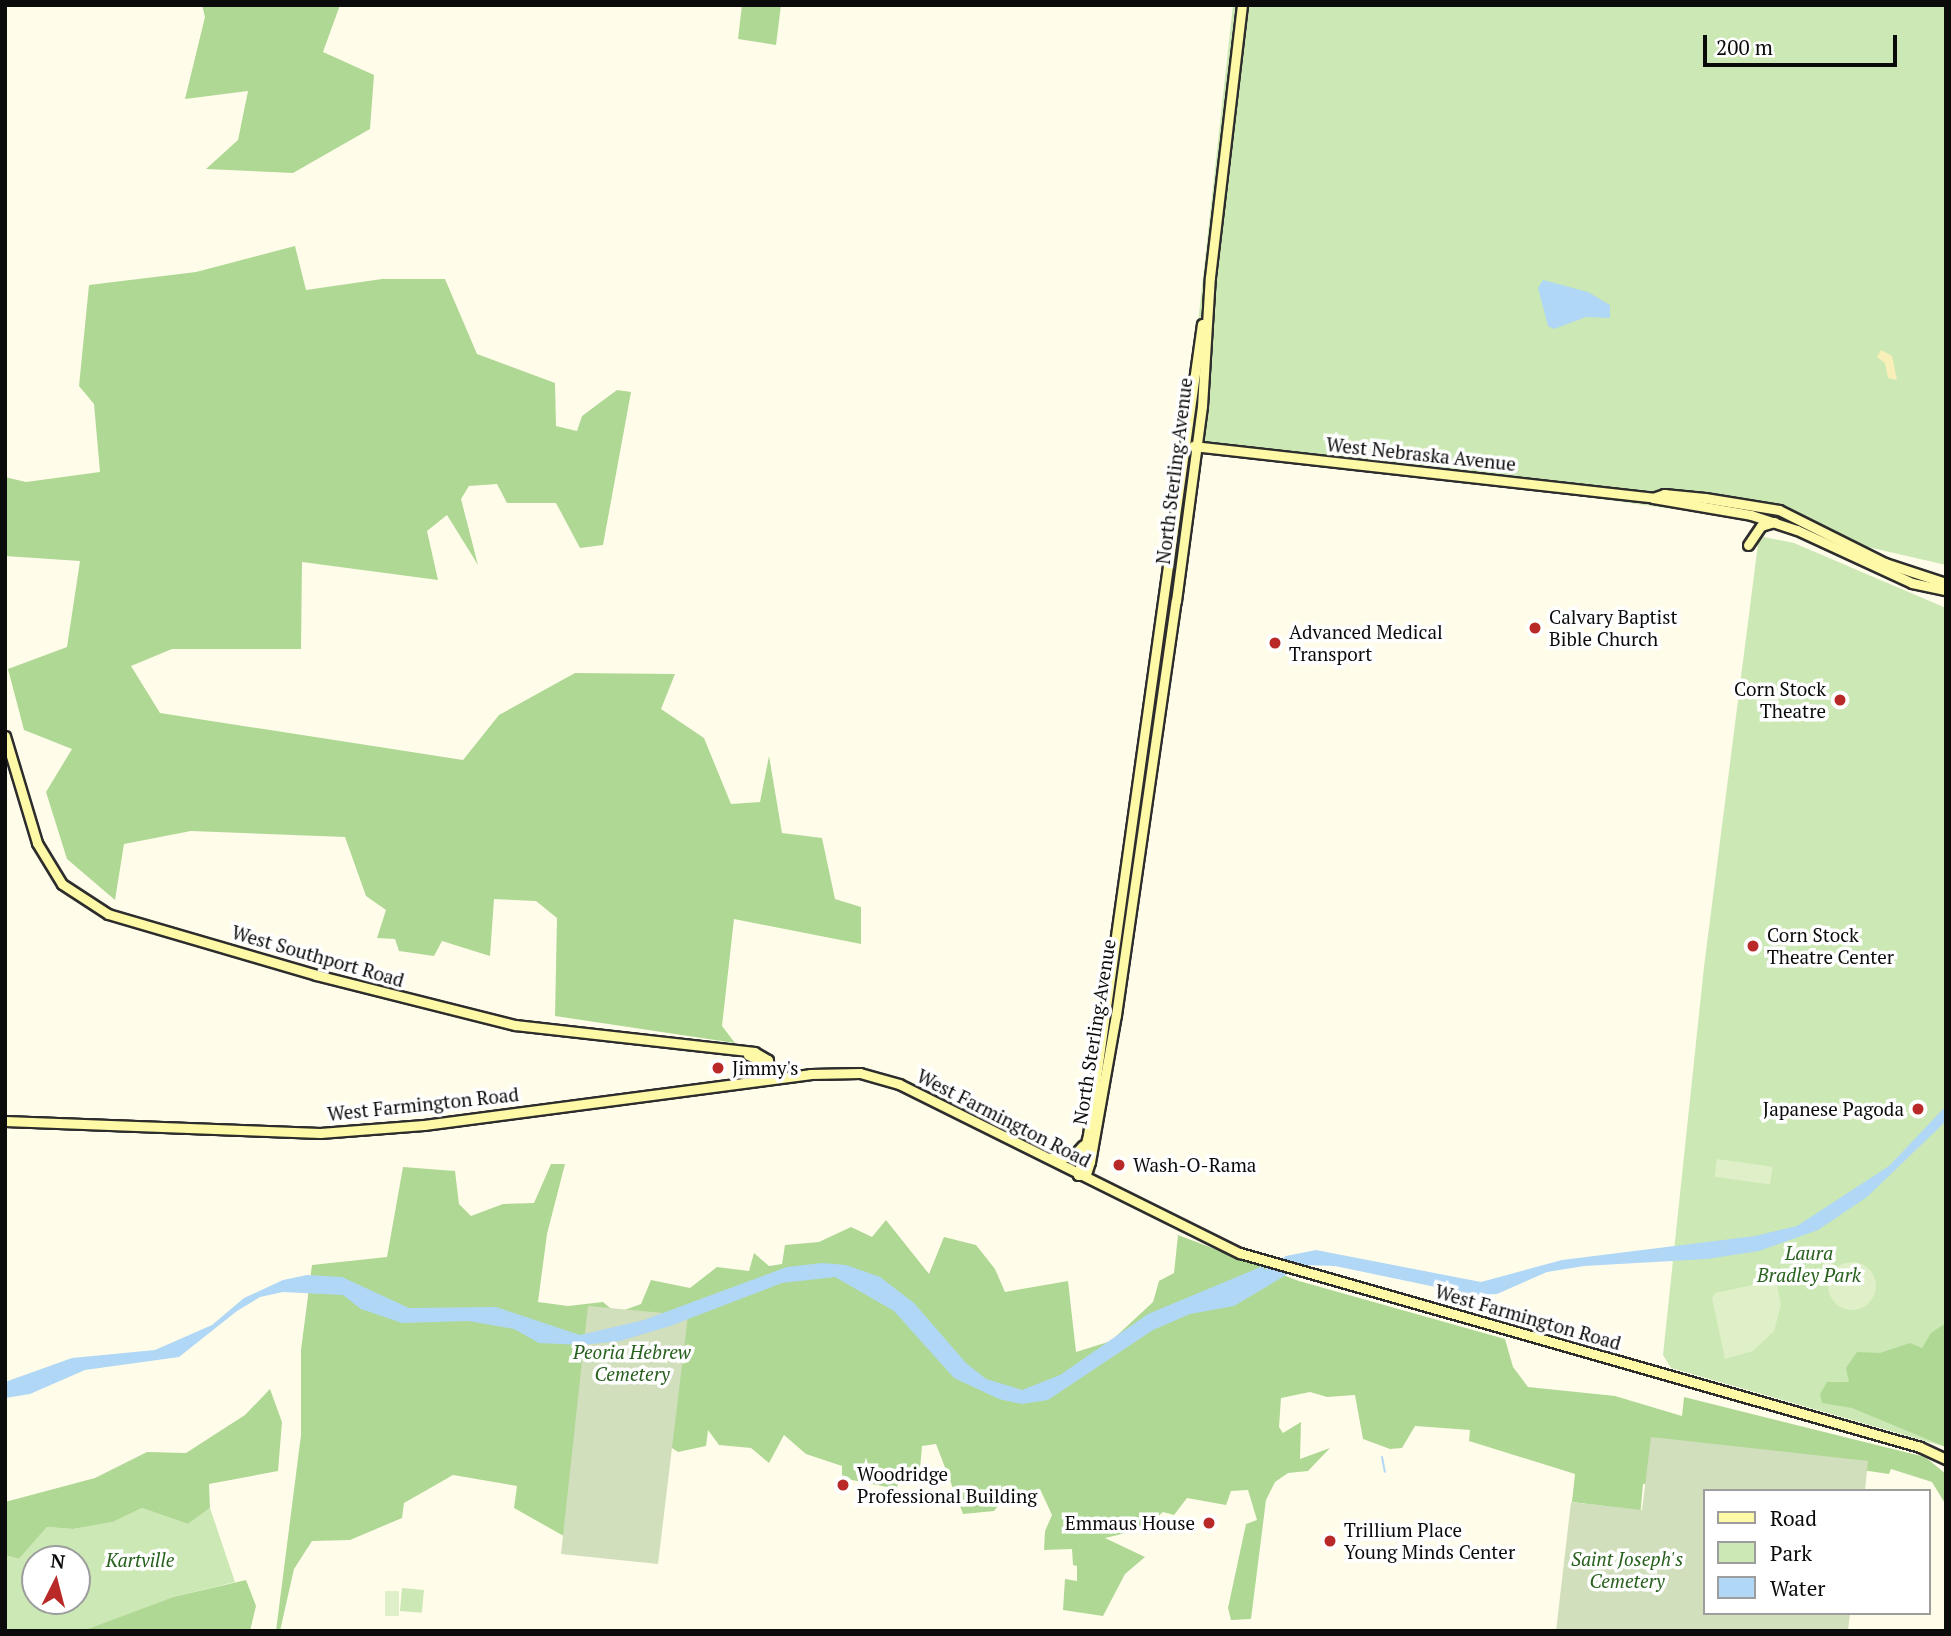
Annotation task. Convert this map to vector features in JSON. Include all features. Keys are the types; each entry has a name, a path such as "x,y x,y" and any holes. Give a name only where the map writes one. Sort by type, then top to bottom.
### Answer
{"main road":[{"name":"North Sterling Avenue","path":"1210,277 1197,447 1116,1015 1091,1156 1086,1174 1078,1175 1093,1099 1210,277 1242,5"},
{"name":"West Nebraska Avenue","path":"1185,445 1653,498 1776,522 1912,583 1946,590"},
{"name":"West Nebraska Avenue","path":"1653,498 1664,494 1717,499 1779,510 1885,563 1946,583"},
{"path":"1748,545 1762,526 1776,522"},
{"name":"West Southport Road","path":"5,736 37,842 62,884 108,914 317,975 515,1025 733,1052 756,1058 769,1079"},
{"name":"West Farmington Road","path":"5,1121 320,1133 424,1125 834,1072 877,1076 1214,1243 1302,1272 1920,1447 1946,1459"},
{"path":"1029,1151 1059,1159 1076,1154 1085,1137 1093,1099"}],"green space":[{"path":"202,5 340,5 323,52 374,75 370,129 293,173 206,169 238,140 248,91 185,99 205,17"},
{"path":"742,5 781,5 776,45 738,39"},
{"path":"1233,5 1946,5 1946,565 1751,520 1185,441"},
{"path":"295,246 306,290 382,279 445,279 477,354 555,383 556,426 577,431 582,416 617,390 631,392 603,545 580,548 556,503 507,503 497,484 469,486 461,499 478,565 447,515 427,531 438,580 302,562 301,649 172,649 131,666 160,713 463,760 499,715 575,673 675,674 661,709 704,738 731,804 760,802 769,756 782,833 822,838 835,899 861,907 861,944 734,919 722,1026 735,1043 555,1016 557,918 536,901 494,899 490,956 442,941 434,956 399,951 395,939 377,938 386,910 366,896 345,837 191,831 124,844 115,900 67,859 46,792 72,749 24,730 8,669 67,647 80,561 5,556 5,477 26,482 100,472 94,404 79,386 89,285 196,272"},
{"name":"Laura Bradley Park","path":"1759,536 1794,543 1946,608 1946,1447 1671,1368 1663,1355 1704,967"},
{"path":"1717,1159 1772,1167 1770,1185 1714,1177"},
{"path":"551,1164 565,1164 547,1234 538,1302 568,1306 603,1302 616,1313 641,1304 651,1280 690,1288 717,1267 749,1271 754,1253 769,1266 782,1264 785,1245 819,1242 851,1227 872,1237 886,1220 929,1274 944,1237 976,1245 995,1269 1005,1292 1068,1281 1076,1352 1111,1341 1153,1302 1159,1281 1174,1273 1178,1235 1299,1281 1505,1339 1513,1367 1528,1387 1615,1396 1682,1416 1684,1397 1925,1457 1946,1474 1946,1505 1932,1482 1891,1469 1889,1474 1800,1461 1656,1486 1643,1484 1640,1517 1603,1514 1604,1506 1572,1502 1575,1474 1469,1441 1470,1430 1415,1426 1402,1448 1390,1449 1363,1439 1355,1395 1327,1397 1310,1392 1281,1398 1279,1427 1283,1433 1301,1422 1300,1459 1330,1448 1308,1471 1288,1473 1275,1482 1266,1500 1251,1619 1231,1620 1228,1608 1246,1524 1257,1520 1248,1490 1231,1491 1226,1505 1187,1498 1174,1515 1163,1512 1143,1529 1105,1538 1145,1557 1125,1574 1103,1616 1063,1610 1065,1579 1077,1581 1077,1566 1073,1565 1072,1549 1044,1550 1045,1531 1052,1515 1040,1489 1006,1496 994,1511 963,1514 936,1444 922,1446 920,1469 900,1467 897,1489 842,1478 842,1466 806,1454 784,1435 769,1463 751,1448 719,1445 708,1430 706,1446 678,1452 669,1446 594,1553 514,1508 517,1486 453,1475 404,1503 402,1518 350,1540 312,1541 294,1569 280,1631 276,1631 301,1435 301,1350 312,1265 387,1257 403,1167 455,1171 459,1204 471,1216 503,1204 534,1203"},
{"path":"1852,1262 1869,1269 1876,1286 1869,1303 1852,1310 1835,1303 1828,1286 1835,1269"},
{"path":"1776,1280 1781,1305 1774,1331 1753,1351 1725,1359 1712,1298 1715,1293"},
{"name":"Peoria Hebrew Cemetery","path":"588,1306 674,1314 689,1307 658,1564 561,1554"},
{"path":"1946,1323 1946,1447 1852,1408 1822,1403 1820,1394 1827,1382 1849,1382 1846,1368 1857,1352 1880,1353 1910,1343 1922,1348 1931,1333"},
{"path":"270,1389 282,1422 278,1471 209,1484 210,1508 188,1524 142,1508 113,1522 73,1529 47,1527 31,1545 21,1545 19,1559 5,1555 5,1502 95,1478 147,1452 186,1453 245,1415"},
{"name":"Saint Joseph's Cemetery","path":"1651,1437 1868,1461 1865,1489 1702,1489 1702,1615 1850,1615 1848,1631 1556,1631 1571,1502 1642,1510"},
{"name":"Kartville","path":"142,1508 188,1524 210,1508 235,1582 173,1597 82,1631 5,1631 5,1555 19,1559 21,1557 21,1615 91,1615 91,1545 31,1545 47,1527 73,1529 113,1522"},
{"path":"246,1580 256,1606 250,1631 82,1631 173,1597"},
{"path":"402,1588 424,1590 422,1613 400,1611"},
{"path":"385,1591 399,1591 399,1616 385,1616"}],"sand":[{"path":"1881,350 1892,356 1897,380 1888,378 1885,363 1877,357"}],"water":[{"path":"1543,280 1588,292 1610,305 1610,318 1586,317 1554,329 1548,326 1538,288"},
{"path":"1946,1106 1946,1121 1867,1197 1818,1230 1759,1251 1707,1259 1584,1266 1547,1272 1497,1294 1474,1295 1335,1266 1303,1265 1234,1306 1190,1314 1153,1330 1048,1400 1022,1404 999,1399 954,1378 894,1311 835,1277 782,1283 670,1326 620,1341 582,1345 539,1343 514,1329 468,1321 402,1323 361,1309 343,1295 283,1292 260,1297 237,1311 179,1357 85,1370 30,1394 5,1398 5,1382 72,1358 155,1350 212,1325 244,1298 283,1280 307,1275 342,1277 409,1308 496,1307 580,1335 644,1320 787,1267 822,1263 846,1265 880,1277 914,1303 966,1363 986,1379 1022,1390 1060,1375 1148,1314 1263,1266 1264,1270 1286,1256 1316,1250 1481,1282 1562,1260 1755,1236 1797,1226 1889,1166"}],"waterway":[{"path":"1382,1457 1385,1472"}],"place":[{"name":"Calvary Baptist Bible Church","path":"1535,628"},
{"name":"Advanced Medical Transport","path":"1275,643"},
{"name":"Corn Stock Theatre","path":"1840,700"},
{"name":"Corn Stock Theatre Center","path":"1753,946"},
{"name":"Jimmy's","path":"718,1068"},
{"name":"Japanese Pagoda","path":"1918,1109"},
{"name":"Wash-O-Rama","path":"1119,1165"},
{"name":"Woodridge Professional Building","path":"843,1485"},
{"name":"Emmaus House","path":"1209,1523"},
{"name":"Trillium Place Young Minds Center","path":"1330,1541"}]}
